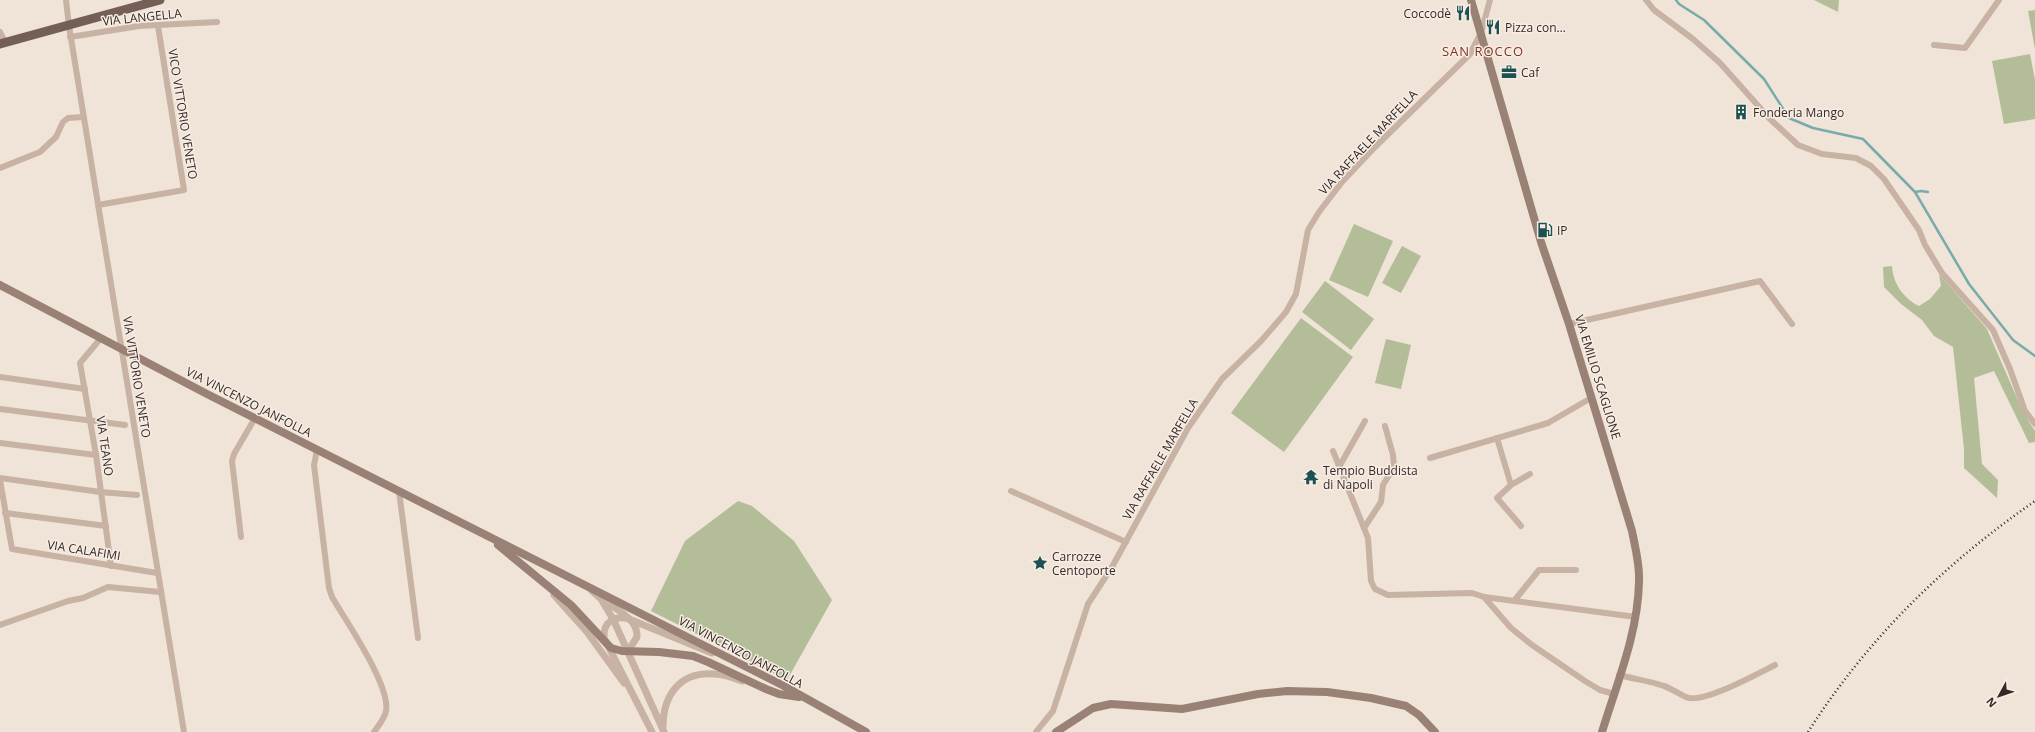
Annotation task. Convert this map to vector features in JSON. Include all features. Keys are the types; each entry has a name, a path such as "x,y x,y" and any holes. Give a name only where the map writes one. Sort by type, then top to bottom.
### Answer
{"main road":[{"path":"2,43 160,0"},
{"name":"VIA EMILIO SCAGLIONE","path":"1470,0 1481,33 1541,242 1569,324 1632,531 1638,557 1639,581 1636,617 1602,732"},
{"name":"VIA VINCENZO JANFOLLA","path":"0,285 317,450 587,586 804,698"},
{"name":"VIA VINCENZO JANFOLLA","path":"488,537 571,605 606,644 616,650 665,652 693,656 753,684 779,694 804,698"},
{"path":"1056,732 1093,708 1111,704 1182,709 1258,694 1287,691 1327,692 1371,698 1406,706 1420,715 1435,732"},
{"path":"804,698 866,732"}],"street":[{"name":"VIA VITTORIO VENETO","path":"66,0 70,36 83,117 184,732"},
{"name":"VIA RAFFAELE MARFELLA","path":"1036,732 1053,711 1088,604 1112,567 1188,428 1218,385 1286,312 1296,294 1308,230 1319,212 1342,182 1375,147 1470,54 1481,33 1490,0"},
{"path":"1646,0 1654,10 1693,39 1720,63 1770,119 1798,146 1822,154 1856,158 1871,166 1884,178 1920,230 1925,245 1942,273 1993,330 2010,369 2025,411 2035,424"},
{"path":"1934,45 1965,48 1999,0"},
{"name":"VIA LANGELLA","path":"70,36 139,26 217,22"},
{"name":"VICO VITTORIO VENETO","path":"98,205 184,190 158,26"},
{"path":"0,32 2,43"},
{"path":"0,168 40,152 56,137 63,122 68,118 83,117"},
{"path":"1569,324 1760,281 1792,324"},
{"name":"VIA TEANO","path":"101,338 80,362 96,455 111,566"},
{"path":"0,377 85,389"},
{"path":"1430,458 1548,423 1591,398"},
{"path":"0,409 125,425"},
{"path":"241,537 232,461 234,454 255,418"},
{"path":"1339,467 1365,421"},
{"path":"1364,528 1381,502 1383,485 1394,467 1393,455 1385,426"},
{"path":"1497,438 1511,485"},
{"path":"0,443 96,455"},
{"path":"317,450 314,465 330,593 378,676 387,702 385,716 374,732"},
{"path":"1333,451 1368,538 1371,581 1380,592 1388,595 1408,596 1472,593 1484,597 1636,617"},
{"path":"1521,526 1497,498 1511,485 1530,474"},
{"path":"106,526 5,514 0,479 100,492 137,495"},
{"path":"399,491 418,638"},
{"path":"1011,491 1126,542"},
{"name":"VIA CALAFIMI","path":"5,514 10,545 14,550 157,573"},
{"path":"1514,601 1539,570 1576,570"},
{"path":"534,575 586,632 636,700"},
{"path":"587,586 601,599 629,618 700,649 728,658"},
{"path":"0,625 68,601 83,598 108,587 160,592"},
{"path":"1484,597 1511,628 1532,645 1585,682 1600,690 1614,694"},
{"path":"601,599 613,619 664,731"},
{"path":"629,618 613,619 609,622 604,632 606,644 619,665 652,732"},
{"path":"628,651 636,642 637,637 636,627 629,618"},
{"path":"1619,675 1662,685 1677,691 1688,698 1697,698 1736,685 1775,665"},
{"path":"664,731 663,712 666,702 671,693 687,680 706,674 716,674 753,684"}],"green space":[{"path":"1814,0 1839,0 1838,12"},
{"path":"2035,10 2035,49 2028,11"},
{"path":"2030,54 2035,80 2035,119 2004,124 1992,61"},
{"path":"1354,224 1393,241 1368,297 1329,280"},
{"path":"1402,246 1421,256 1401,293 1382,283"},
{"path":"1892,266 1894,278 1900,289 1908,299 1919,306 1930,299 1941,286 1939,274 1987,329 2023,412 2035,431 2035,442 2029,443 1994,371 1974,378 1982,464 1998,480 1997,498 1964,468 1964,449 1953,347 1934,336 1922,320 1901,304 1884,287 1883,267"},
{"path":"1325,281 1374,319 1351,350 1302,312"},
{"path":"1301,318 1353,357 1284,452 1231,413"},
{"path":"1386,339 1411,345 1401,389 1375,383"},
{"path":"738,501 752,506 794,541 832,600 787,680 651,611 685,541"}],"waterway":[{"path":"1676,0 1679,4 1704,20 1764,79 1789,118 1813,128 1863,139 1915,192 1969,284 2013,340 2035,356"},
{"path":"1915,192 1928,192"}],"railway":[{"path":"1808,732 1831,697 1856,665 1882,634 1910,605 1969,551 2001,525 2035,501"}],"place":[{"name":"Coccodè","path":"1463,13"},
{"name":"Pizza con…","path":"1493,27"},
{"name":"Caf","path":"1509,72"},
{"name":"Fonderia Mango","path":"1741,112"},
{"name":"IP","path":"1545,230"},
{"name":"Tempio Buddista di Napoli","path":"1311,477"},
{"name":"Carrozze Centoporte","path":"1040,563"}],"district":[{"name":"SAN ROCCO","path":"1483,51"}]}
